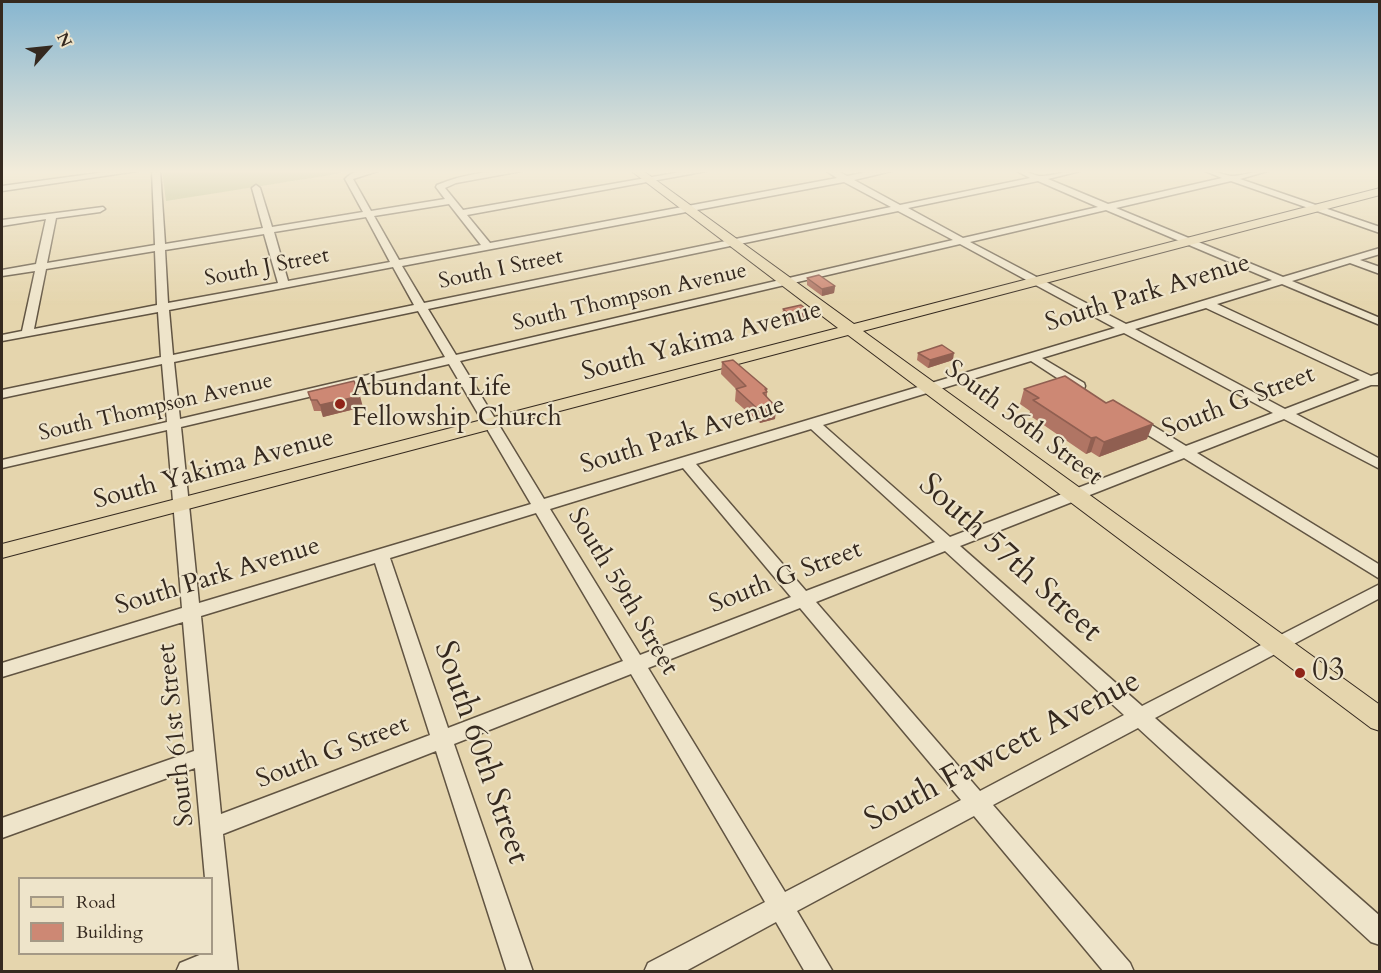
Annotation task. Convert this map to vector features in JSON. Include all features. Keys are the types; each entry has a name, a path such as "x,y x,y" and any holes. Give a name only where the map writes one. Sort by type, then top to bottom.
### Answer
{"main road":[{"name":"South 56th Street","path":"697,215 1380,720"},
{"name":"South Yakima Avenue","path":"2,551 1286,215"}],"street":[{"path":"2,223 49,215"},
{"path":"27,333 52,215"},
{"name":"South 61st Street","path":"158,215 163,308 224,964"},
{"path":"265,215 284,285"},
{"path":"2,273 361,215"},
{"name":"South 59th Street","path":"371,215 396,264 820,972"},
{"path":"462,215 488,247"},
{"name":"South J Street","path":"2,338 654,215"},
{"name":"South I Street","path":"2,394 863,215"},
{"path":"913,215 1380,465"},
{"name":"South Thompson Avenue","path":"2,464 1071,215"},
{"path":"1127,215 1380,322"},
{"path":"1337,215 1380,230"},
{"name":"South Park Avenue","path":"2,669 1380,251"},
{"path":"1350,260 1380,271"},
{"path":"1205,303 1376,381"},
{"path":"1031,356 1090,393"},
{"name":"South G Street","path":"212,828 637,666 1283,414 1376,381"},
{"path":"1119,411 1380,573"},
{"name":"South 57th Street","path":"813,423 1380,933"},
{"path":"685,461 1121,972"},
{"name":"South 60th Street","path":"380,554 520,972"},
{"name":"South Fawcett Avenue","path":"657,972 1380,590"},
{"path":"2,828 204,756"},
{"path":"189,972 224,964"}],"building":[{"path":"819,275 835,286 822,289 807,278"},
{"path":"801,305 810,312 792,317 783,309"},
{"path":"942,345 954,353 930,360 918,353"},
{"path":"733,360 767,389 765,389 767,392 763,393 776,407 760,411 736,389 746,386 722,362"},
{"path":"1065,376 1106,403 1113,400 1153,424 1104,442 1096,437 1091,438 1033,400 1039,398 1024,389"},
{"path":"354,381 360,396 320,405 317,400 311,400 308,392"}],"place":[{"name":"Abundant Life Fellowship Church","path":"340,404"},
{"name":"03","path":"1300,673"}]}
